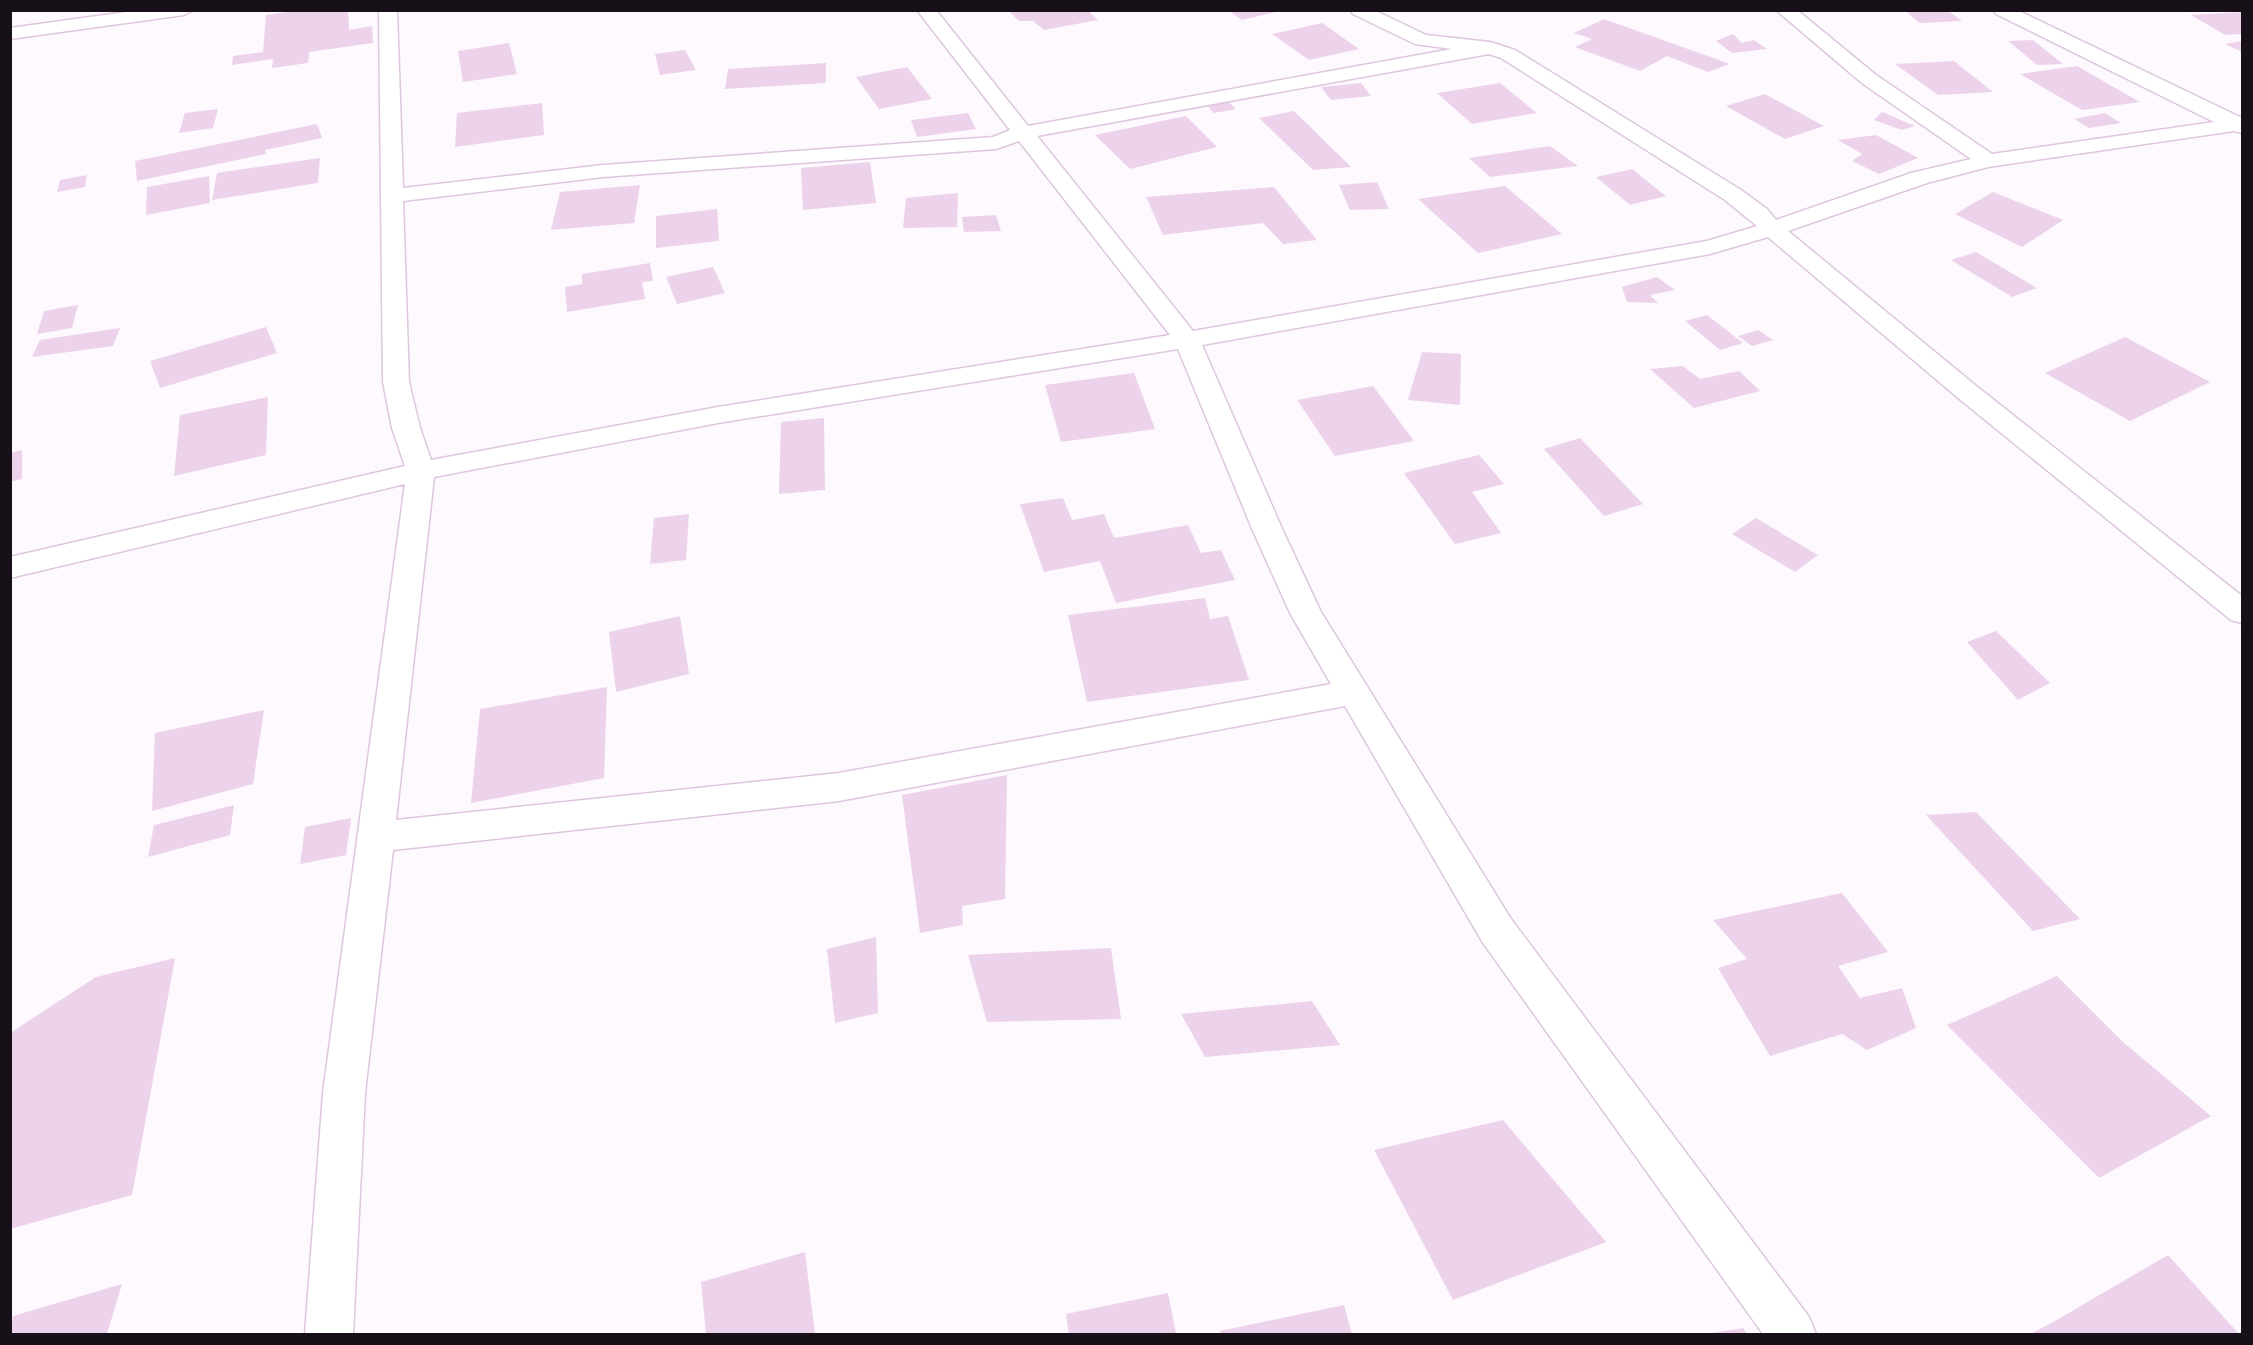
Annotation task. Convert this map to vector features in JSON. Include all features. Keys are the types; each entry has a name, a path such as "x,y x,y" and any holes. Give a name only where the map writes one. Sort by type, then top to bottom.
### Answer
{"street":[{"path":"10,34 184,10"},
{"path":"330,1335 344,1093 421,471 406,429 396,382 388,10"},
{"path":"926,10 1187,340 1268,531 1306,613 1497,931 1791,1335"},
{"path":"1359,10 1422,40 1490,48 1508,54 1733,195 1759,214 1772,229 1966,391 2242,612"},
{"path":"1785,10 1869,79 1988,161"},
{"path":"2002,10 2241,126"},
{"path":"392,195 647,167 967,147 996,143 1022,134 1490,48"},
{"path":"10,568 421,471 718,415 1187,340 1710,246 1772,229 1919,178 1988,161 2241,126"},
{"path":"376,837 839,787 1353,692"}],"building":[{"path":"302,10 348,10 349,30 372,26 373,43 309,52 308,63 272,68 273,59 232,65 233,56 263,52 266,15"},
{"path":"1087,10 1098,20 1044,30 1033,21 1019,21 1010,12"},
{"path":"1228,10 1280,10 1280,11 1242,20"},
{"path":"1904,10 1947,10 1962,21 1920,23"},
{"path":"2242,12 2242,34 2225,35 2191,15"},
{"path":"1604,19 1730,64 1708,72 1667,56 1640,71 1575,47 1592,39 1574,33"},
{"path":"1322,23 1359,49 1309,60 1272,34"},
{"path":"1733,34 1742,43 1754,40 1767,49 1732,53 1716,41"},
{"path":"2033,40 2063,64 2037,65 2008,41"},
{"path":"2242,41 2242,52 2225,44"},
{"path":"509,43 517,74 463,82 458,51"},
{"path":"685,50 696,70 660,75 655,54"},
{"path":"1954,61 1993,92 1938,95 1895,64"},
{"path":"826,63 826,83 725,89 728,69"},
{"path":"2077,66 2140,102 2082,110 2020,74"},
{"path":"907,67 932,99 879,109 856,77"},
{"path":"1361,83 1371,96 1331,100 1321,87"},
{"path":"1500,83 1537,113 1472,124 1437,93"},
{"path":"1765,94 1824,126 1785,139 1726,106"},
{"path":"1226,99 1236,109 1214,113 1205,103"},
{"path":"542,103 544,135 455,147 457,113"},
{"path":"218,109 213,128 179,133 185,113"},
{"path":"1294,111 1351,167 1313,170 1259,118"},
{"path":"1882,112 1915,126 1902,130 1874,120"},
{"path":"968,113 976,129 917,137 911,120"},
{"path":"2105,113 2121,123 2089,128 2074,119"},
{"path":"1186,116 1217,147 1130,169 1095,135"},
{"path":"317,124 322,138 265,150 266,154 137,181 135,161"},
{"path":"1876,135 1918,158 1879,174 1852,161 1862,154 1838,140"},
{"path":"1550,146 1578,166 1490,177 1469,158"},
{"path":"320,158 318,183 212,200 217,173"},
{"path":"870,162 876,203 803,210 801,168"},
{"path":"1632,169 1666,196 1630,205 1596,177"},
{"path":"87,175 85,187 57,192 60,180"},
{"path":"209,176 210,203 146,215 147,187"},
{"path":"1377,182 1389,209 1350,210 1339,185"},
{"path":"640,185 634,223 551,230 560,192"},
{"path":"1505,186 1562,234 1478,253 1418,199"},
{"path":"1274,187 1317,240 1283,244 1263,223 1163,235 1146,197"},
{"path":"1993,192 2063,220 2022,247 1955,214"},
{"path":"958,193 957,227 903,228 906,198"},
{"path":"717,209 719,241 656,248 656,216"},
{"path":"996,215 1001,231 964,232 962,217"},
{"path":"1976,252 2037,288 2012,297 1951,260"},
{"path":"650,263 653,281 642,282 645,299 567,312 565,287 582,284 582,274"},
{"path":"713,267 725,293 677,304 666,277"},
{"path":"1657,277 1675,290 1650,295 1658,303 1627,302 1622,287"},
{"path":"78,305 72,328 37,334 44,311"},
{"path":"1707,315 1743,343 1720,350 1685,321"},
{"path":"266,327 277,353 160,388 150,361"},
{"path":"120,328 113,346 32,357 40,340"},
{"path":"1758,330 1773,340 1752,346 1738,336"},
{"path":"2125,337 2210,382 2130,421 2045,373"},
{"path":"1422,352 1461,354 1460,405 1408,400"},
{"path":"1683,366 1700,379 1739,371 1760,391 1694,408 1650,369"},
{"path":"1134,373 1155,429 1061,442 1045,385"},
{"path":"1373,386 1414,441 1335,456 1297,400"},
{"path":"268,397 266,455 174,476 180,415"},
{"path":"824,418 825,490 779,494 781,422"},
{"path":"1580,438 1643,504 1604,516 1544,449"},
{"path":"22,450 22,479 10,482 10,453"},
{"path":"1479,455 1504,484 1472,492 1501,533 1455,544 1404,473"},
{"path":"1063,498 1072,520 1104,514 1114,538 1188,525 1201,553 1221,550 1235,580 1116,603 1100,561 1044,572 1020,504"},
{"path":"689,514 686,560 650,564 654,518"},
{"path":"1756,518 1818,555 1795,572 1732,534"},
{"path":"1205,598 1210,619 1228,616 1249,680 1087,702 1068,615"},
{"path":"680,616 689,674 616,692 609,632"},
{"path":"1996,631 2050,683 2018,700 1967,642"},
{"path":"607,687 604,778 471,803 480,709"},
{"path":"264,710 253,784 152,811 155,733"},
{"path":"1007,775 1005,899 962,906 963,925 920,933 902,795"},
{"path":"234,805 230,835 148,857 154,825"},
{"path":"1976,812 2080,919 2033,931 1926,815"},
{"path":"351,818 346,855 300,864 305,827"},
{"path":"1842,893 1888,952 1838,966 1860,998 1902,988 1916,1028 1867,1050 1842,1034 1770,1056 1718,968 1747,959 1713,920"},
{"path":"876,937 878,1013 835,1023 827,949"},
{"path":"1111,948 1121,1019 987,1022 968,955"},
{"path":"175,958 132,1195 10,1229 10,1033 96,977"},
{"path":"2057,976 2123,1042 2211,1116 2099,1178 1947,1025"},
{"path":"1312,1001 1340,1045 1205,1057 1181,1014"},
{"path":"1503,1120 1606,1242 1453,1300 1374,1150"},
{"path":"805,1252 815,1334 706,1334 701,1282"},
{"path":"2168,1255 2239,1334 2030,1334 2055,1321"},
{"path":"122,1284 107,1334 10,1334 13,1316"},
{"path":"1168,1293 1176,1334 1069,1334 1066,1314"},
{"path":"1344,1305 1352,1334 1221,1334 1220,1331"},
{"path":"1743,1328 1747,1334 1712,1334 1712,1333"}]}
